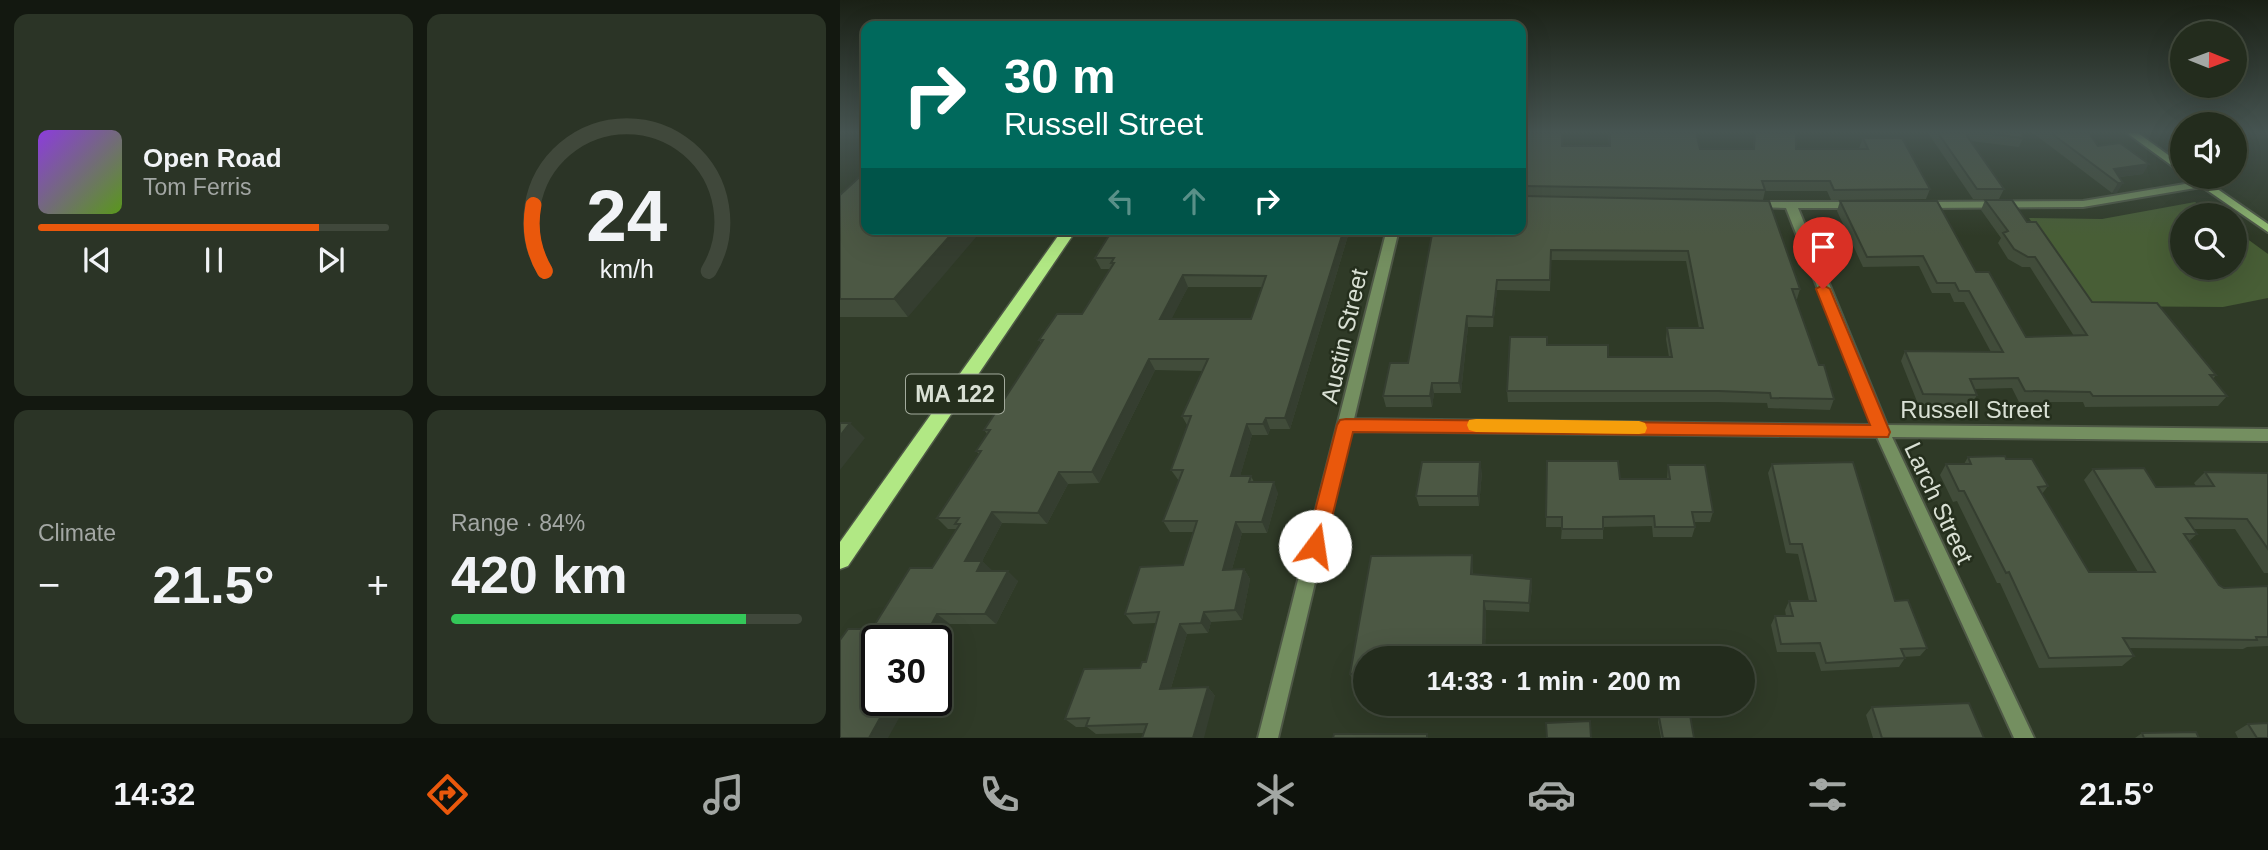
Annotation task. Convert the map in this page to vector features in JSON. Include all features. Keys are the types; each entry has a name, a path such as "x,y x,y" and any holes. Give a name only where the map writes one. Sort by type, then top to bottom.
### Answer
{"main road":[{"path":"2211,189 2268,229"},
{"name":"MA 122","path":"840,559 1066,235"}],"street":[{"path":"1912,205 2083,204 2170,186"},
{"path":"1744,205 1862,205"},
{"name":"Larch Street","path":"1791,206 1882,432 2024,738"},
{"name":"Austin Street","path":"1268,738 1392,235"},
{"name":"Russell Street","path":"1346,425 2268,435"}],"green space":[{"path":"2170,207 2170,280 2247,280 2247,239 2268,254 2268,298 2223,307 2088,306 2029,218 2102,219"}],"building":[{"path":"1526,167 1918,167 1930,189 1834,190 1830,181 1762,181 1765,190 1526,186"},
{"path":"1962,167 1989,167 2004,189 1977,189"},
{"path":"2097,167 2125,167 2114,169 2123,183 2118,183"},
{"path":"861,176 861,235 951,235 894,299 840,299 840,195"},
{"path":"1526,196 1769,201 1800,289 1792,289 1819,365 1824,365 1834,399 1771,398 1770,393 1719,391 1507,391 1510,337 1547,337 1547,345 1608,345 1608,357 1672,357 1667,328 1703,328 1688,251 1551,250 1550,280 1497,280 1493,317 1467,316 1459,383 1432,383 1430,396 1383,396 1390,363 1408,363 1432,235 1526,235"},
{"path":"1985,200 2012,200 2027,222 2036,222 2092,302 2157,303 2216,375 2210,375 2227,396 2093,396 2090,392 2025,391 2018,378 1970,379 1977,395 1923,394 1905,351 2003,352 1969,291 1959,291 1955,283 1937,283 1923,256 1867,257 1840,201 1937,201 1976,272 1989,272 2026,337 2087,335 2035,257 2028,257 2014,249 2003,233 2008,231"},
{"path":"1109,235 1342,235 1285,418 1266,418 1263,424 1247,424 1231,476 1251,476 1249,482 1274,482 1262,522 1236,522 1223,570 1244,569 1235,610 1204,612 1201,623 1180,624 1160,689 1208,687 1193,738 1142,738 1147,724 1086,726 1089,718 1065,719 1084,669 1140,668 1142,662 1146,662 1159,612 1125,614 1140,567 1183,565 1197,521 1163,521 1183,470 1171,470 1191,416 1182,416 1208,359 1149,359 1092,472 1059,472 1038,513 992,512 965,561 982,561 977,571 1008,571 985,614 937,614 931,625 874,625 910,568 932,568 960,524 955,524 959,518 937,518 981,451 976,451 990,430 984,430 1043,340 1039,340 1057,314 1082,314 1114,263 1111,263 1114,258 1095,258","holes":["1183,275 1266,276 1251,319 1160,319"]},
{"path":"840,423 850,423 840,436"},
{"path":"2005,456 2006,459 2032,459 2048,486 2038,487 2089,572 2155,572 2093,469 2144,468 2156,487 2214,486 2205,472 2268,473 2268,549 2247,519 2186,518 2197,534 2184,534 2219,585 2224,588 2268,586 2268,637 2256,637 2257,640 2123,638 2134,656 2049,658 2009,572 2006,573 1964,491 1959,491 1946,464 1971,464 1968,457"},
{"path":"1547,461 1618,461 1620,479 1670,479 1668,465 1705,465 1713,512 1692,512 1695,527 1655,527 1654,516 1603,517 1603,529 1562,529 1562,517 1546,517"},
{"path":"1422,462 1480,462 1478,496 1416,496"},
{"path":"1853,462 1895,601 1908,600 1927,648 1901,649 1905,658 1826,663 1820,643 1781,644 1775,616 1793,616 1789,601 1816,601 1802,544 1790,544 1772,464"},
{"path":"1472,555 1471,574 1531,579 1529,603 1484,601 1483,646 1355,646 1371,556"},
{"path":"848,629 861,629 861,716 881,716 869,738 840,738 840,640"},
{"path":"1969,703 1984,738 1882,738 1872,707"},
{"path":"1690,716 1694,738 1663,738 1659,717"},
{"path":"1590,721 1591,738 1547,738 1546,723"},
{"path":"2268,723 2268,738 2257,738 2248,724"},
{"path":"2196,732 2199,738 2144,738 2142,733"},
{"path":"1334,734 1427,734 1427,738 1333,738"}],"slow traffic":[{"path":"1476,425 1639,428"}],"route":[{"path":"1315,546 1346,425 1882,432 1823,289"}]}
